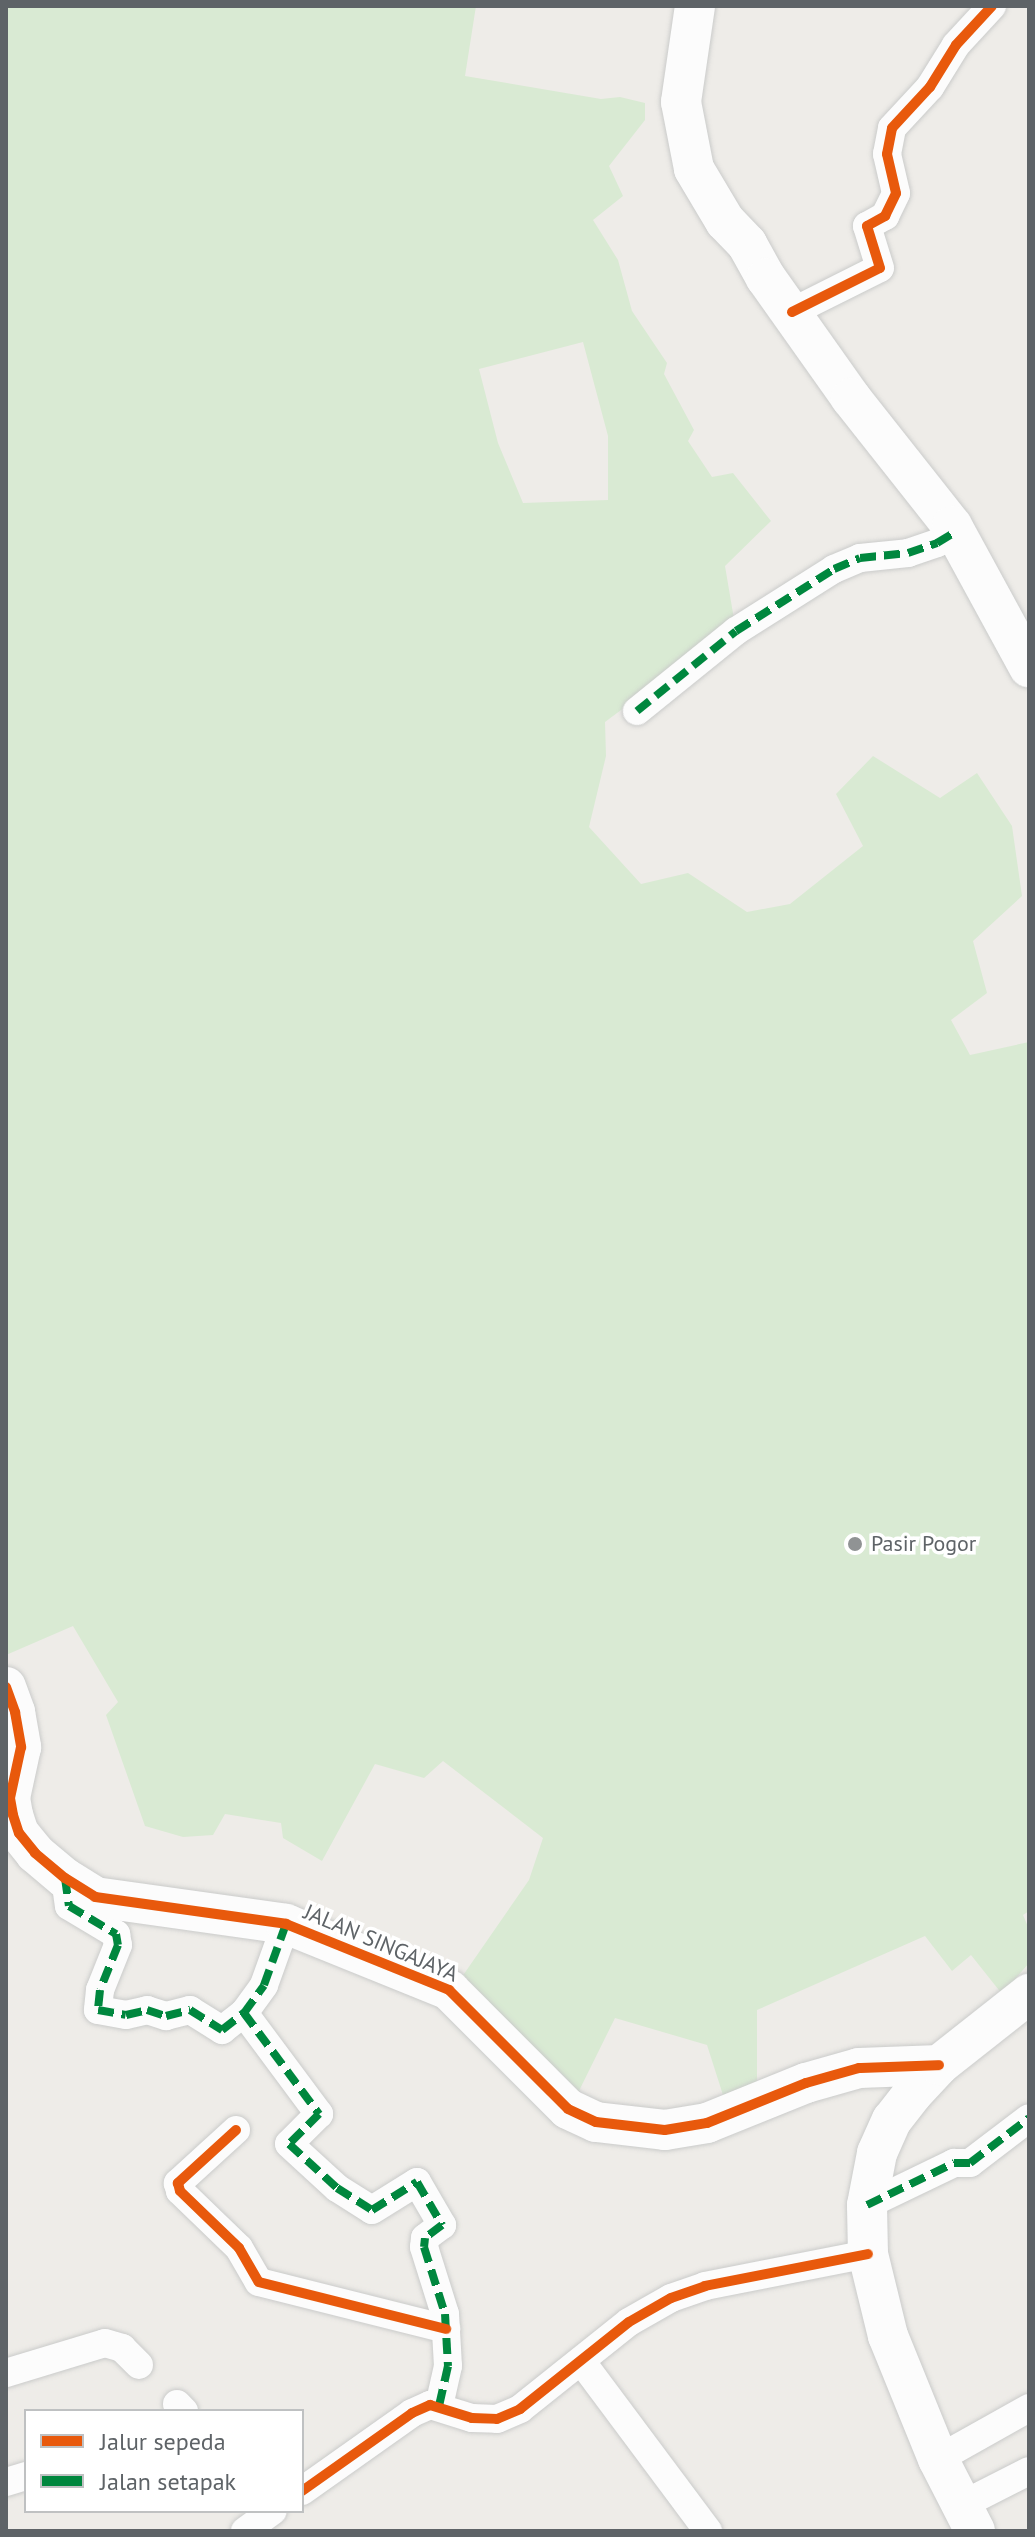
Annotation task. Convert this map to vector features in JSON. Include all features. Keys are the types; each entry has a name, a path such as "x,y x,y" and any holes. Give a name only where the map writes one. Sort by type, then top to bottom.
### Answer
{"main road":[{"path":"695,6 681,102 694,169 725,221 747,244 851,398 932,497 955,532 1029,667"},
{"name":"JALAN SINGAJAYA","path":"6,1687 15,1712 21,1747 11,1770 10,1798 19,1833 35,1853 65,1878 95,1897 286,1924 449,1990 568,2109 596,2122 665,2130 707,2123 806,2083 859,2068 939,2065"},
{"path":"969,2518 938,2459 888,2336 868,2254 867,2205 877,2153 892,2120 939,2065 1029,1994"}],"street":[{"path":"792,312 880,268 867,226 885,216 896,193 887,154 892,128 930,87 956,45 992,6"},
{"path":"637,711 736,631 834,569 860,558 908,553 937,543 955,532"},
{"path":"65,1878 69,1906 116,1934 118,1945 100,1990 98,2010 126,2015 147,2010 166,2016 190,2010 222,2030 244,2013 264,1985 286,1924"},
{"path":"244,2013 319,2114 289,2144 337,2188 372,2210 417,2182 442,2225 425,2238 424,2247 445,2314 448,2366 439,2406"},
{"path":"867,2205 954,2163 970,2163 1029,2118"},
{"path":"236,2130 178,2183 180,2191 239,2248 259,2282 446,2329"},
{"path":"304,2490 412,2413 439,2406 472,2418 497,2419 520,2409 629,2322 671,2298 705,2286 868,2254"},
{"path":"6,2373 105,2343 122,2348 139,2365"},
{"path":"582,2362 708,2531"},
{"path":"938,2459 1029,2408"},
{"path":"969,2518 1029,2471"},
{"path":"245,2531 270,2513"}],"green space":[{"path":"6,6 476,6 465,76 601,99 620,97 645,103 645,120 609,166 623,196 593,220 618,260 632,311 667,363 664,374 694,430 688,441 712,477 733,473 771,521 725,566 735,625 605,722 606,756 589,827 641,884 688,873 747,912 790,904 863,846 836,794 873,756 940,798 977,773 1012,826 1022,896 973,941 987,993 951,1020 970,1055 1029,1042 1029,1911 1023,1915 1029,1929 1029,1963 1002,1994 971,1955 952,1971 925,1936 757,2010 757,2090 723,2095 707,2045 615,2018 574,2101 457,1984 529,1880 543,1838 443,1761 424,1778 375,1764 322,1861 283,1838 281,1823 225,1814 213,1835 183,1837 145,1826 106,1715 118,1702 73,1626 6,1655","holes":["583,342 608,436 608,500 523,503 498,443 479,369"]}],"marked path":[{"path":"637,711 736,631 834,569 860,558 908,553 937,543 955,532"},
{"path":"65,1878 69,1906 116,1934 118,1945 100,1990 98,2010 126,2015 147,2010 166,2016 190,2010 222,2030 244,2013 319,2114 289,2144 337,2188 372,2210 417,2182 442,2225 425,2238 424,2247 445,2314 448,2366 439,2406"},
{"path":"244,2013 264,1985 286,1924"},
{"path":"867,2205 954,2163 970,2163 1029,2118"}],"cycle path":[{"path":"792,312 880,268 867,226 885,216 896,193 887,154 892,128 930,87 956,45 992,6"},
{"path":"6,1687 15,1712 21,1747 10,1798 13,1815 19,1833 35,1853 65,1878 95,1897 286,1924 449,1990 568,2109 596,2122 665,2130 707,2123 806,2083 859,2068 939,2065"},
{"path":"236,2130 178,2183 180,2191 239,2248 259,2282 446,2329"},
{"path":"304,2490 412,2413 430,2405 472,2418 497,2419 520,2409 629,2322 671,2298 705,2286 868,2254"}],"place":[{"name":"Pasir Pogor","path":"855,1544"}]}
